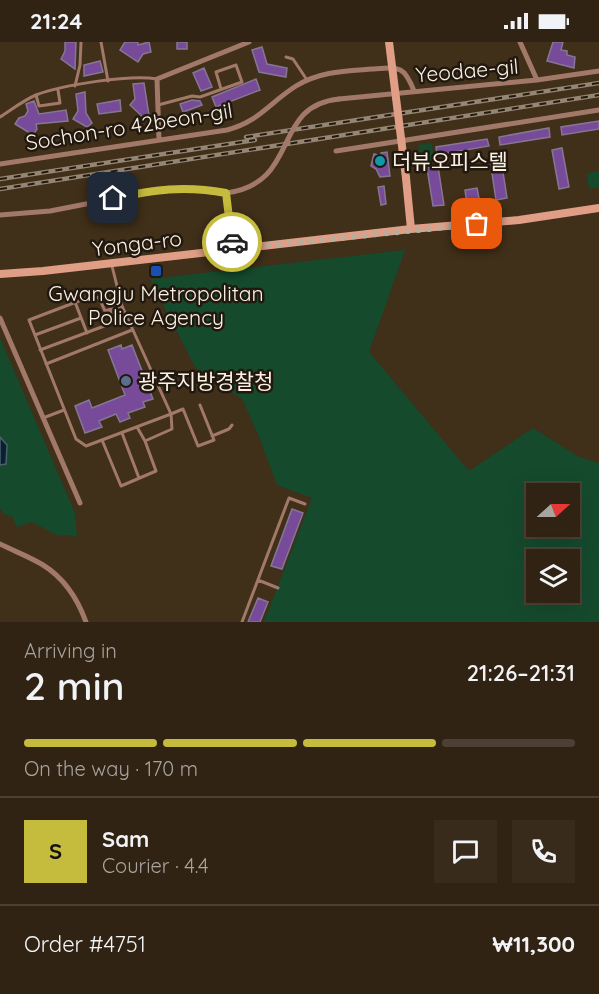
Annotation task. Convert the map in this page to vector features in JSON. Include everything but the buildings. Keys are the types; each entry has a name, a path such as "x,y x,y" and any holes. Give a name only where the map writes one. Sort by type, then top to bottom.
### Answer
{"street":[{"path":"159,140 157,79 249,42"},
{"path":"389,42 411,230"},
{"path":"520,42 537,80"},
{"name":"Sochon-ro 42beon-gil","path":"0,164 210,133 244,125 263,113 287,92 307,80 332,72 397,68 406,73 414,91"},
{"name":"Yeodae-gil","path":"226,193 250,188 265,178 277,164 300,116 327,100 537,80 599,71"},
{"path":"336,151 599,110"},
{"path":"0,215 50,211 163,189 203,189 226,193 232,249"},
{"name":"Yonga-ro","path":"0,274 519,220 599,208"},
{"path":"0,318 80,503"},
{"path":"0,544 42,564 57,576 80,605 86,622"}],"lane":[{"path":"75,86 80,65 81,42"},
{"path":"101,42 108,81"},
{"path":"286,57 293,59 307,80"},
{"path":"158,105 192,96 200,97 242,82 236,65 216,72 221,89"},
{"path":"0,117 36,95 75,86 137,77 157,79"},
{"path":"36,95 39,106 60,103 58,90"},
{"path":"111,264 122,306 171,414 172,429 144,441"},
{"path":"122,306 105,311 99,298 92,296 29,320 76,439 86,446 183,409 198,446 214,440 200,405"},
{"path":"75,302 87,333"},
{"path":"40,350 115,322 110,309"},
{"path":"34,335 81,318"},
{"path":"46,364 132,330"},
{"path":"43,418 64,410"},
{"path":"212,436 230,429 232,425"},
{"path":"102,440 121,486 156,471 136,427"},
{"path":"122,433 139,478"},
{"path":"242,622 289,498 305,504"},
{"path":"258,580 278,588"}],"green space":[{"path":"432,143 434,161 421,163 418,145"},
{"path":"599,171 599,187 589,189 587,173"},
{"path":"405,250 369,352 469,471 533,428 579,457 599,463 599,622 264,622 312,498 277,485 242,399 195,367 150,279"},
{"path":"0,338 75,513 77,537 58,536 32,522 17,527 12,516 5,515 0,509 0,465 6,464 7,446 0,437"}],"water":[{"path":"0,437 7,445 6,464 0,465"}],"railway":[{"path":"246,137 599,83"},
{"path":"0,189 599,95"},
{"path":"0,179 255,140"}],"way so far":[{"path":"232,242 232,249 477,224"}],"place":[{"name":"더뷰오피스텔","path":"380,161"},
{"name":"Gwangju Metropolitan Police Agency","path":"156,271"},
{"name":"광주지방경찰청","path":"126,381"}],"route":[{"path":"113,198 163,189 203,189 226,193 232,242"}]}
